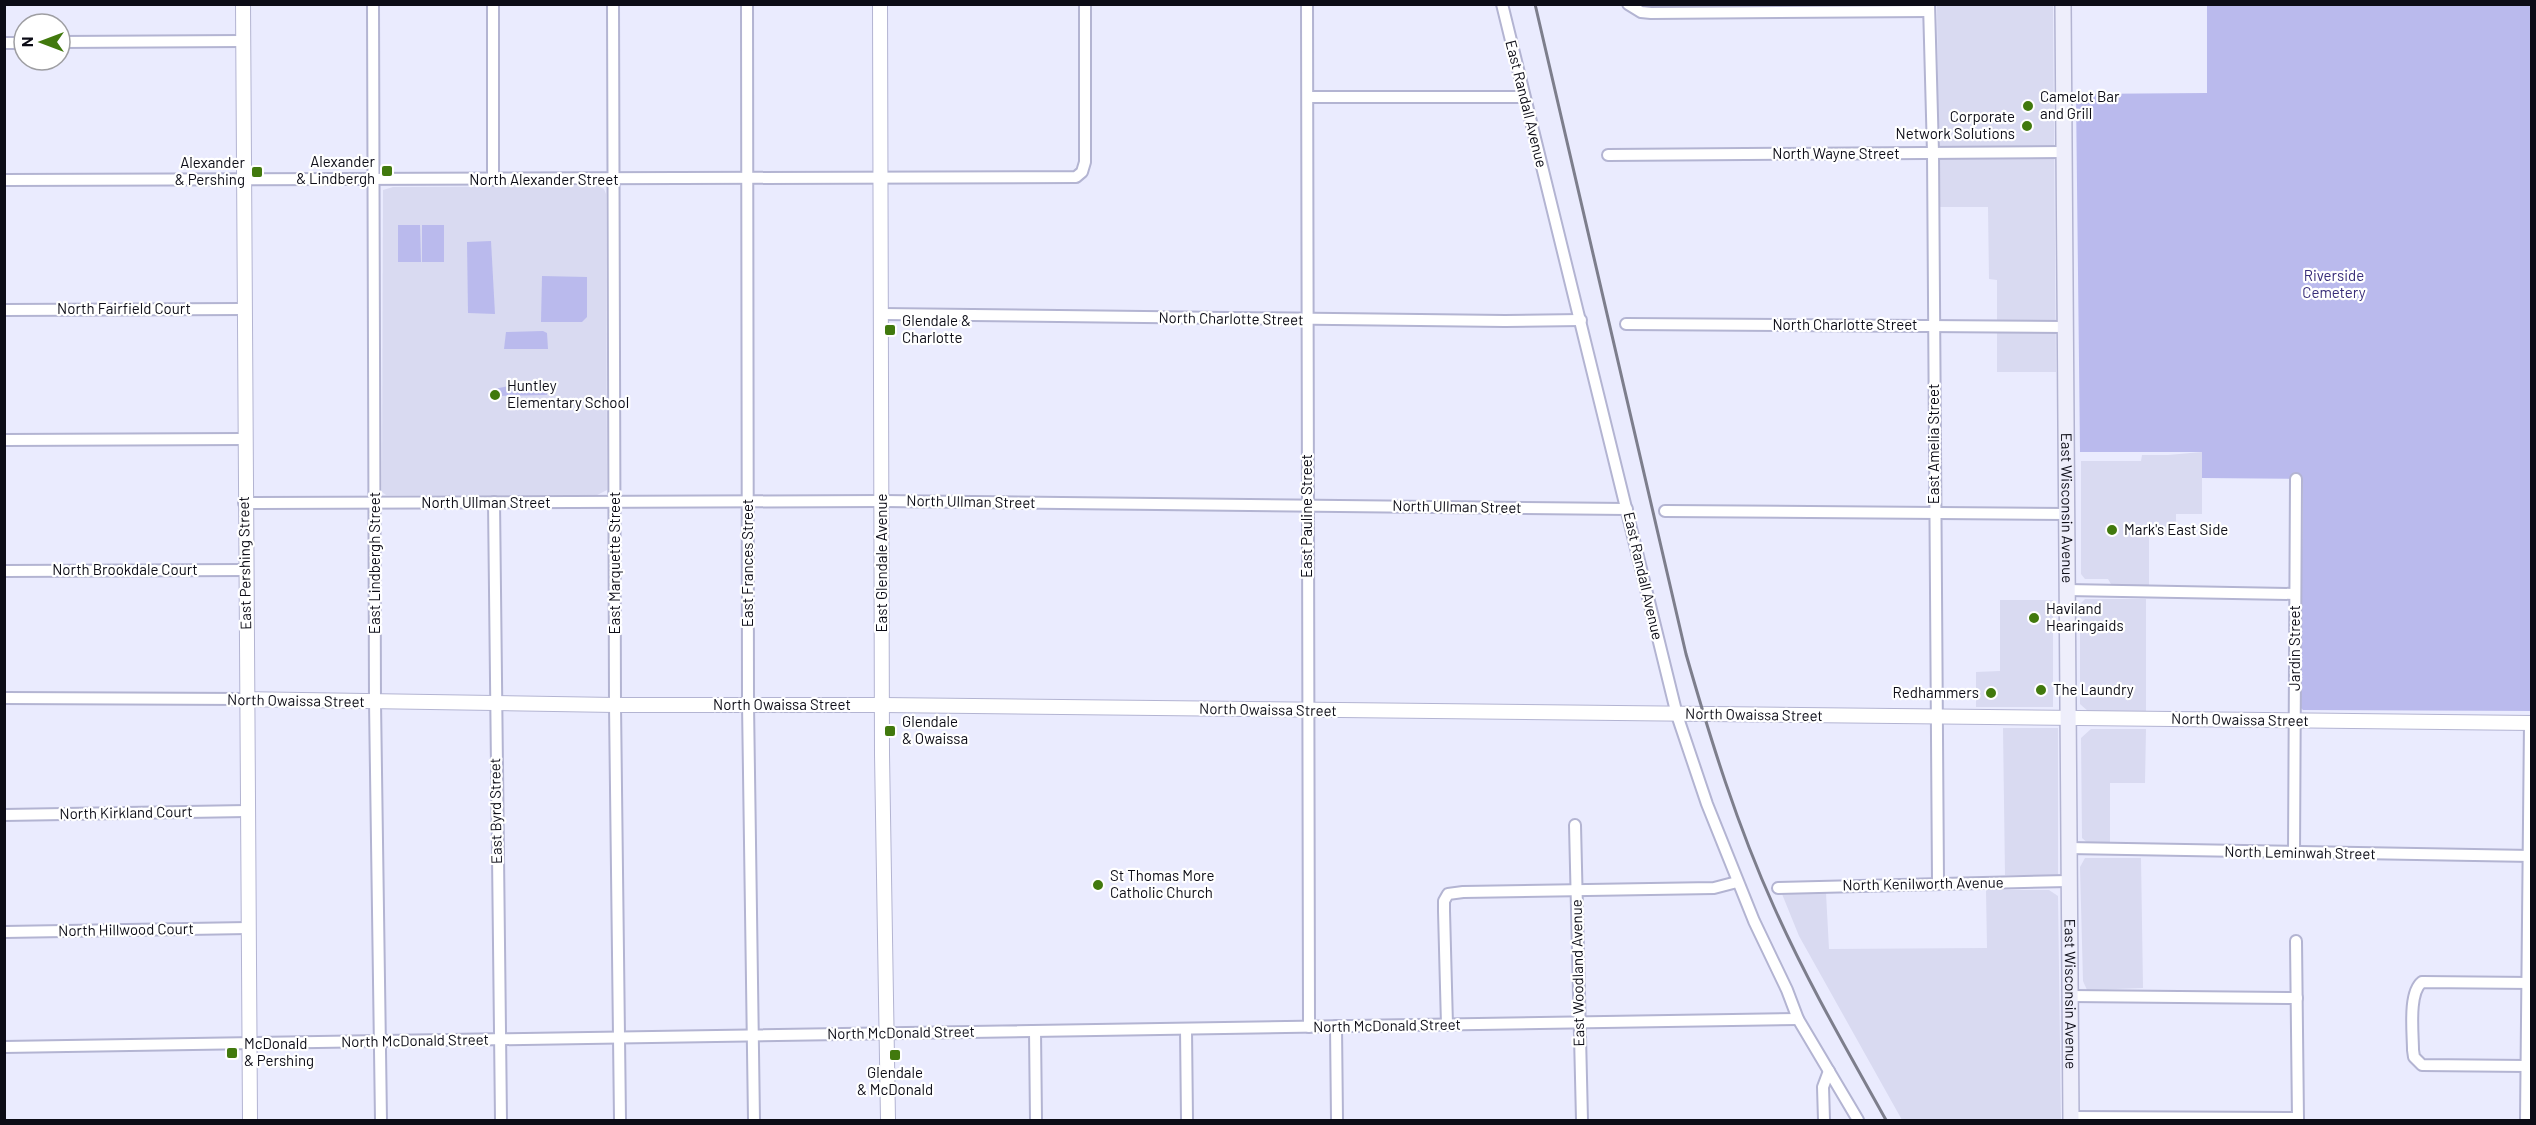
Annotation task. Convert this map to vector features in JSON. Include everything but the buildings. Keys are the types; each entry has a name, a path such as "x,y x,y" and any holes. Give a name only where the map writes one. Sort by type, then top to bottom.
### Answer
{"main road":[{"name":"East Wisconsin Avenue","path":"2063,4 2071,1119"}],"street":[{"name":"East Pershing Street","path":"243,4 244,503 250,1120"},
{"name":"East Lindbergh Street","path":"373,4 375,702 381,1120"},
{"path":"493,4 493,180"},
{"name":"East Marquette Street","path":"613,4 615,705 620,1120"},
{"name":"East Frances Street","path":"747,4 748,704 754,1120"},
{"name":"East Glendale Avenue","path":"880,4 883,705 888,1120"},
{"name":"North Alexander Street","path":"4,180 1076,177 1082,172 1085,162 1085,4"},
{"name":"East Pauline Street","path":"1307,4 1309,1027"},
{"name":"East Randall Avenue","path":"1502,4 1627,509 1650,613 1677,715 1707,804 1737,882 1798,1019 1858,1120"},
{"path":"1628,4 1641,12 1750,8 1929,8"},
{"name":"East Amelia Street","path":"1929,8 1933,153 1938,884"},
{"path":"72,42 243,41"},
{"path":"1308,97 1524,97"},
{"name":"North Wayne Street","path":"1608,155 2064,152"},
{"name":"North Fairfield Court","path":"4,310 243,309"},
{"name":"North Charlotte Street","path":"881,314 1307,320 1581,320"},
{"name":"North Charlotte Street","path":"1626,324 2065,327"},
{"path":"4,440 245,439"},
{"name":"Jardin Street","path":"2294,853 2296,479"},
{"name":"North Ullman Street","path":"244,503 882,501 1627,509"},
{"name":"East Byrd Street","path":"494,502 501,1120"},
{"path":"1665,511 2067,514"},
{"name":"North Brookdale Court","path":"4,571 246,570"},
{"path":"2067,590 2295,594"},
{"name":"North Owaissa Street","path":"4,698 2531,723"},
{"path":"2526,1120 2530,983 2531,723"},
{"name":"North Kirkland Court","path":"4,815 247,811"},
{"name":"East Woodland Avenue","path":"1575,825 1582,1120"},
{"name":"North Leminwah Street","path":"2068,848 2530,856"},
{"name":"North Kenilworth Avenue","path":"1778,888 2068,881"},
{"path":"1447,1025 1444,911 1446,896 1451,893 1714,888 1737,882"},
{"name":"North Hillwood Court","path":"4,932 248,928"},
{"path":"2071,1119 2298,1119 2296,941"},
{"path":"2528,1066 2422,1065 2414,1057 2413,1050 2413,998 2416,986 2422,982 2530,983"},
{"path":"2070,996 2297,998"},
{"name":"North McDonald Street","path":"4,1047 1798,1019"},
{"path":"1336,1026 1336,1120"},
{"path":"1186,1029 1186,1120"},
{"path":"1035,1031 1036,1120"},
{"path":"1824,1120 1823,1087 1829,1071"}],"shaded area":[{"path":"1937,5 2053,5 2056,372 1997,372 1997,280 1989,279 1988,207 1939,207"},
{"name":"Huntley Elementary School","path":"599,186 606,194 607,490 597,495 386,495 382,492 383,190 393,187"},
{"path":"2202,452 2202,514 2176,514 2176,534 2149,534 2149,586 2111,584 2108,579 2085,579 2081,574 2081,461 2141,461 2142,455"},
{"path":"2085,599 2146,599 2146,713 2089,712 2080,704 2080,604"},
{"path":"2000,600 2053,600 2053,707 1976,707 1976,672 2000,671"},
{"path":"2003,728 2058,728 2058,875 2005,875"},
{"path":"2091,729 2146,729 2145,783 2110,783 2110,843 2089,844 2082,838 2081,738"},
{"path":"2085,858 2141,858 2143,988 2087,990 2083,981 2080,867"},
{"path":"1986,890 2049,890 2058,896 2061,1120 1902,1120 1799,936 1782,894 1826,893 1829,949 1987,948"}],"green space":[{"name":"Riverside Cemetery","path":"2207,5 2531,5 2531,711 2303,710 2300,707 2303,479 2202,478 2202,452 2080,452 2076,94 2207,93"},
{"path":"398,225 420,225 421,262 398,262"},
{"path":"422,225 444,225 444,262 422,262"},
{"path":"491,241 495,314 468,313 467,242"},
{"path":"542,276 587,277 587,317 582,322 541,322"},
{"path":"543,331 547,333 548,349 504,349 506,332"},
{"path":"519,384 547,388 547,395 494,396 494,389"}],"railway":[{"path":"1535,4 1686,654 1715,751 1748,845 1787,935 1886,1120"}],"place":[{"name":"Camelot Bar and Grill","path":"2028,106"},
{"name":"Corporate Network Solutions","path":"2027,126"},
{"name":"Alexander & Lindbergh","path":"387,171"},
{"name":"Alexander & Pershing","path":"257,172"},
{"name":"Glendale & Charlotte","path":"890,330"},
{"name":"Huntley Elementary School","path":"495,395"},
{"name":"Mark's East Side","path":"2112,530"},
{"name":"Haviland Hearingaids","path":"2034,618"},
{"name":"The Laundry","path":"2041,690"},
{"name":"Redhammers","path":"1991,693"},
{"name":"Glendale & Owaissa","path":"890,731"},
{"name":"St Thomas More Catholic Church","path":"1098,885"},
{"name":"McDonald & Pershing","path":"232,1053"},
{"name":"Glendale & McDonald","path":"895,1055"}]}
